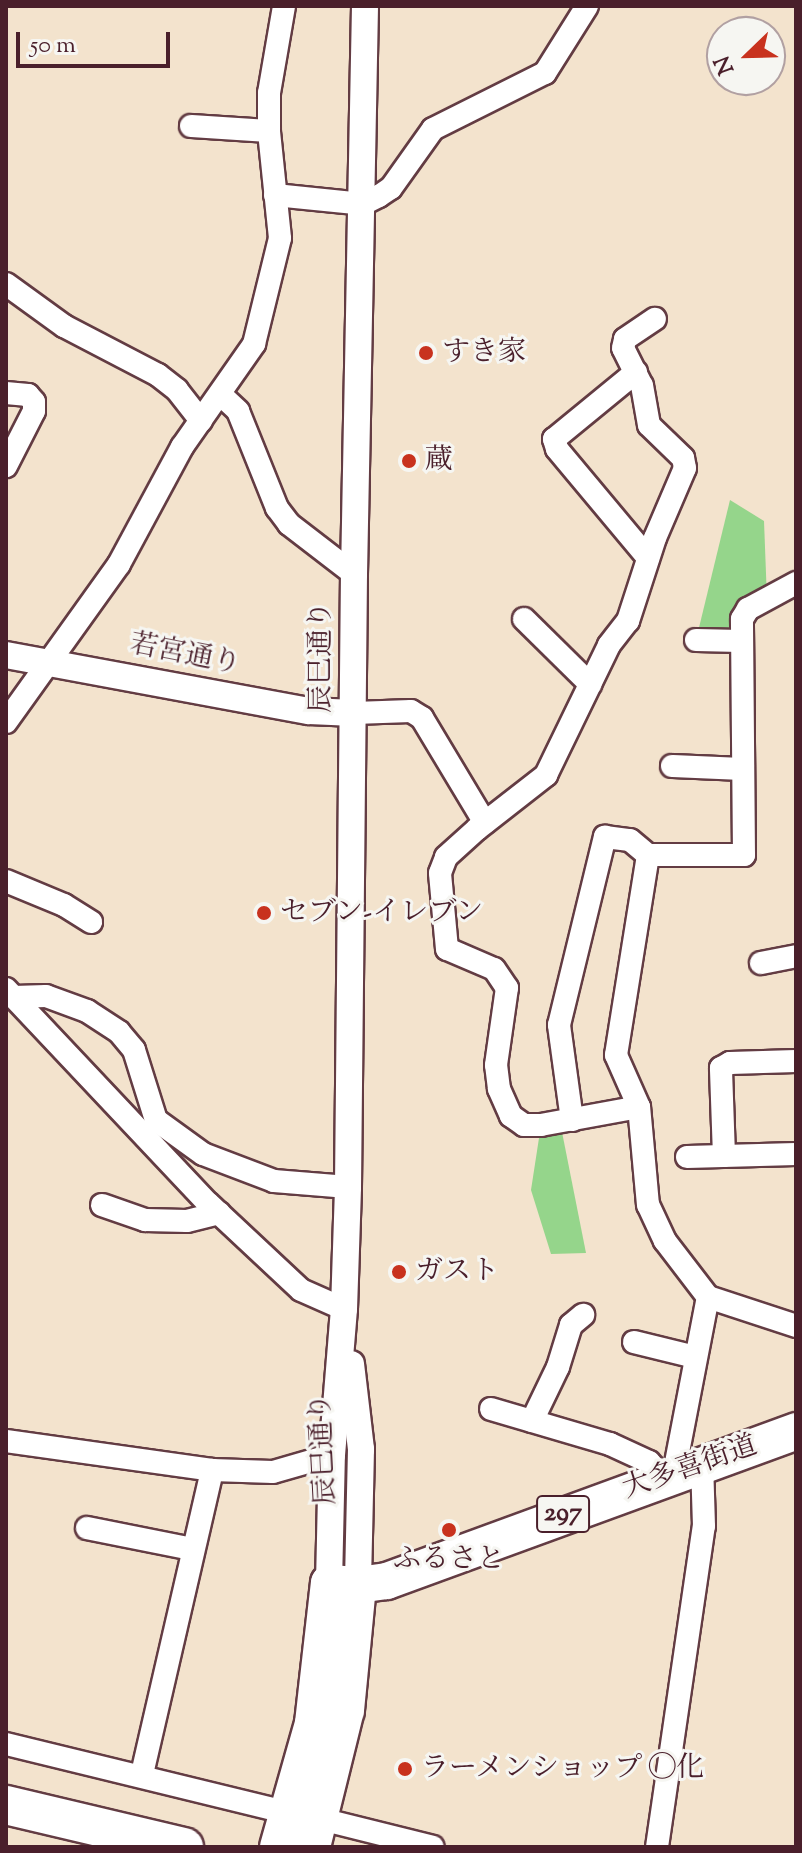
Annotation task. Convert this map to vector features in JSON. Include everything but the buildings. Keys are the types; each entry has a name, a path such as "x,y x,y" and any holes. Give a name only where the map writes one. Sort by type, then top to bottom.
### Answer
{"highway":[{"name":"大多喜街道","path":"344,1584 387,1581 796,1431"},
{"path":"278,1847 307,1826 352,1677 344,1584"},
{"path":"6,1805 184,1847"}],"street":[{"path":"6,722 119,564 182,447 254,344 280,238 269,131 269,93 284,6"},
{"name":"辰巳通り","path":"344,1584 332,1455 344,1309 348,1187 354,574 365,6"},
{"path":"275,195 363,204 391,188 433,129 545,73 587,6"},
{"path":"191,126 269,131"},
{"path":"6,284 64,326 158,375 177,390 201,421"},
{"path":"639,1107 572,1120 524,1125 511,1116 499,1089 496,1065 507,988 494,969 447,949 440,873 446,857 546,775 609,645 628,621 648,558 685,468 683,458 649,425 642,386 623,348 625,339 655,319"},
{"path":"636,372 554,439 557,449 648,558"},
{"path":"6,393 28,395 34,402 34,411 6,466"},
{"path":"220,394 238,411 277,508 289,524 354,574"},
{"path":"572,1120 559,1025 605,837 630,840 648,855 744,855 742,619 748,609 796,583"},
{"path":"524,619 590,684"},
{"path":"696,640 741,641"},
{"name":"若宮通り","path":"6,655 309,711 354,713"},
{"path":"354,713 411,711 422,718 485,823"},
{"path":"672,766 743,769"},
{"path":"648,855 616,1055 639,1107 648,1205 665,1241 708,1297 796,1326"},
{"path":"6,881 64,905 91,922"},
{"path":"761,963 796,956"},
{"path":"10,993 46,996 87,1011 119,1032 134,1050 156,1120 203,1154 274,1181 348,1187"},
{"path":"10,993 219,1213 301,1290 344,1309"},
{"path":"724,1156 721,1068 730,1063 796,1061"},
{"path":"687,1157 796,1154"},
{"path":"102,1205 145,1220 187,1221 219,1213"},
{"path":"657,1847 704,1526 680,1471 695,1357 708,1297"},
{"name":"辰巳通り","path":"344,1309 361,1449 344,1584"},
{"path":"532,1421 558,1367 571,1325 583,1315"},
{"path":"634,1342 695,1357"},
{"path":"491,1409 610,1444 649,1462 680,1471"},
{"path":"6,1441 212,1470 273,1472 332,1455"},
{"path":"142,1774 212,1470"},
{"path":"87,1528 192,1549"},
{"path":"6,1744 142,1774 307,1826 433,1847"}],"green space":[{"path":"730,500 764,521 767,600 741,641 696,640"},
{"path":"560,1122 586,1253 551,1254 531,1190 541,1125"}],"place":[{"name":"すき家","path":"426,353"},
{"name":"蔵","path":"409,461"},
{"name":"セブン-イレブン","path":"264,913"},
{"name":"ガスト","path":"399,1272"},
{"name":"ふるさと","path":"449,1530"},
{"name":"ラーメンショップ ◯化","path":"405,1769"}]}
